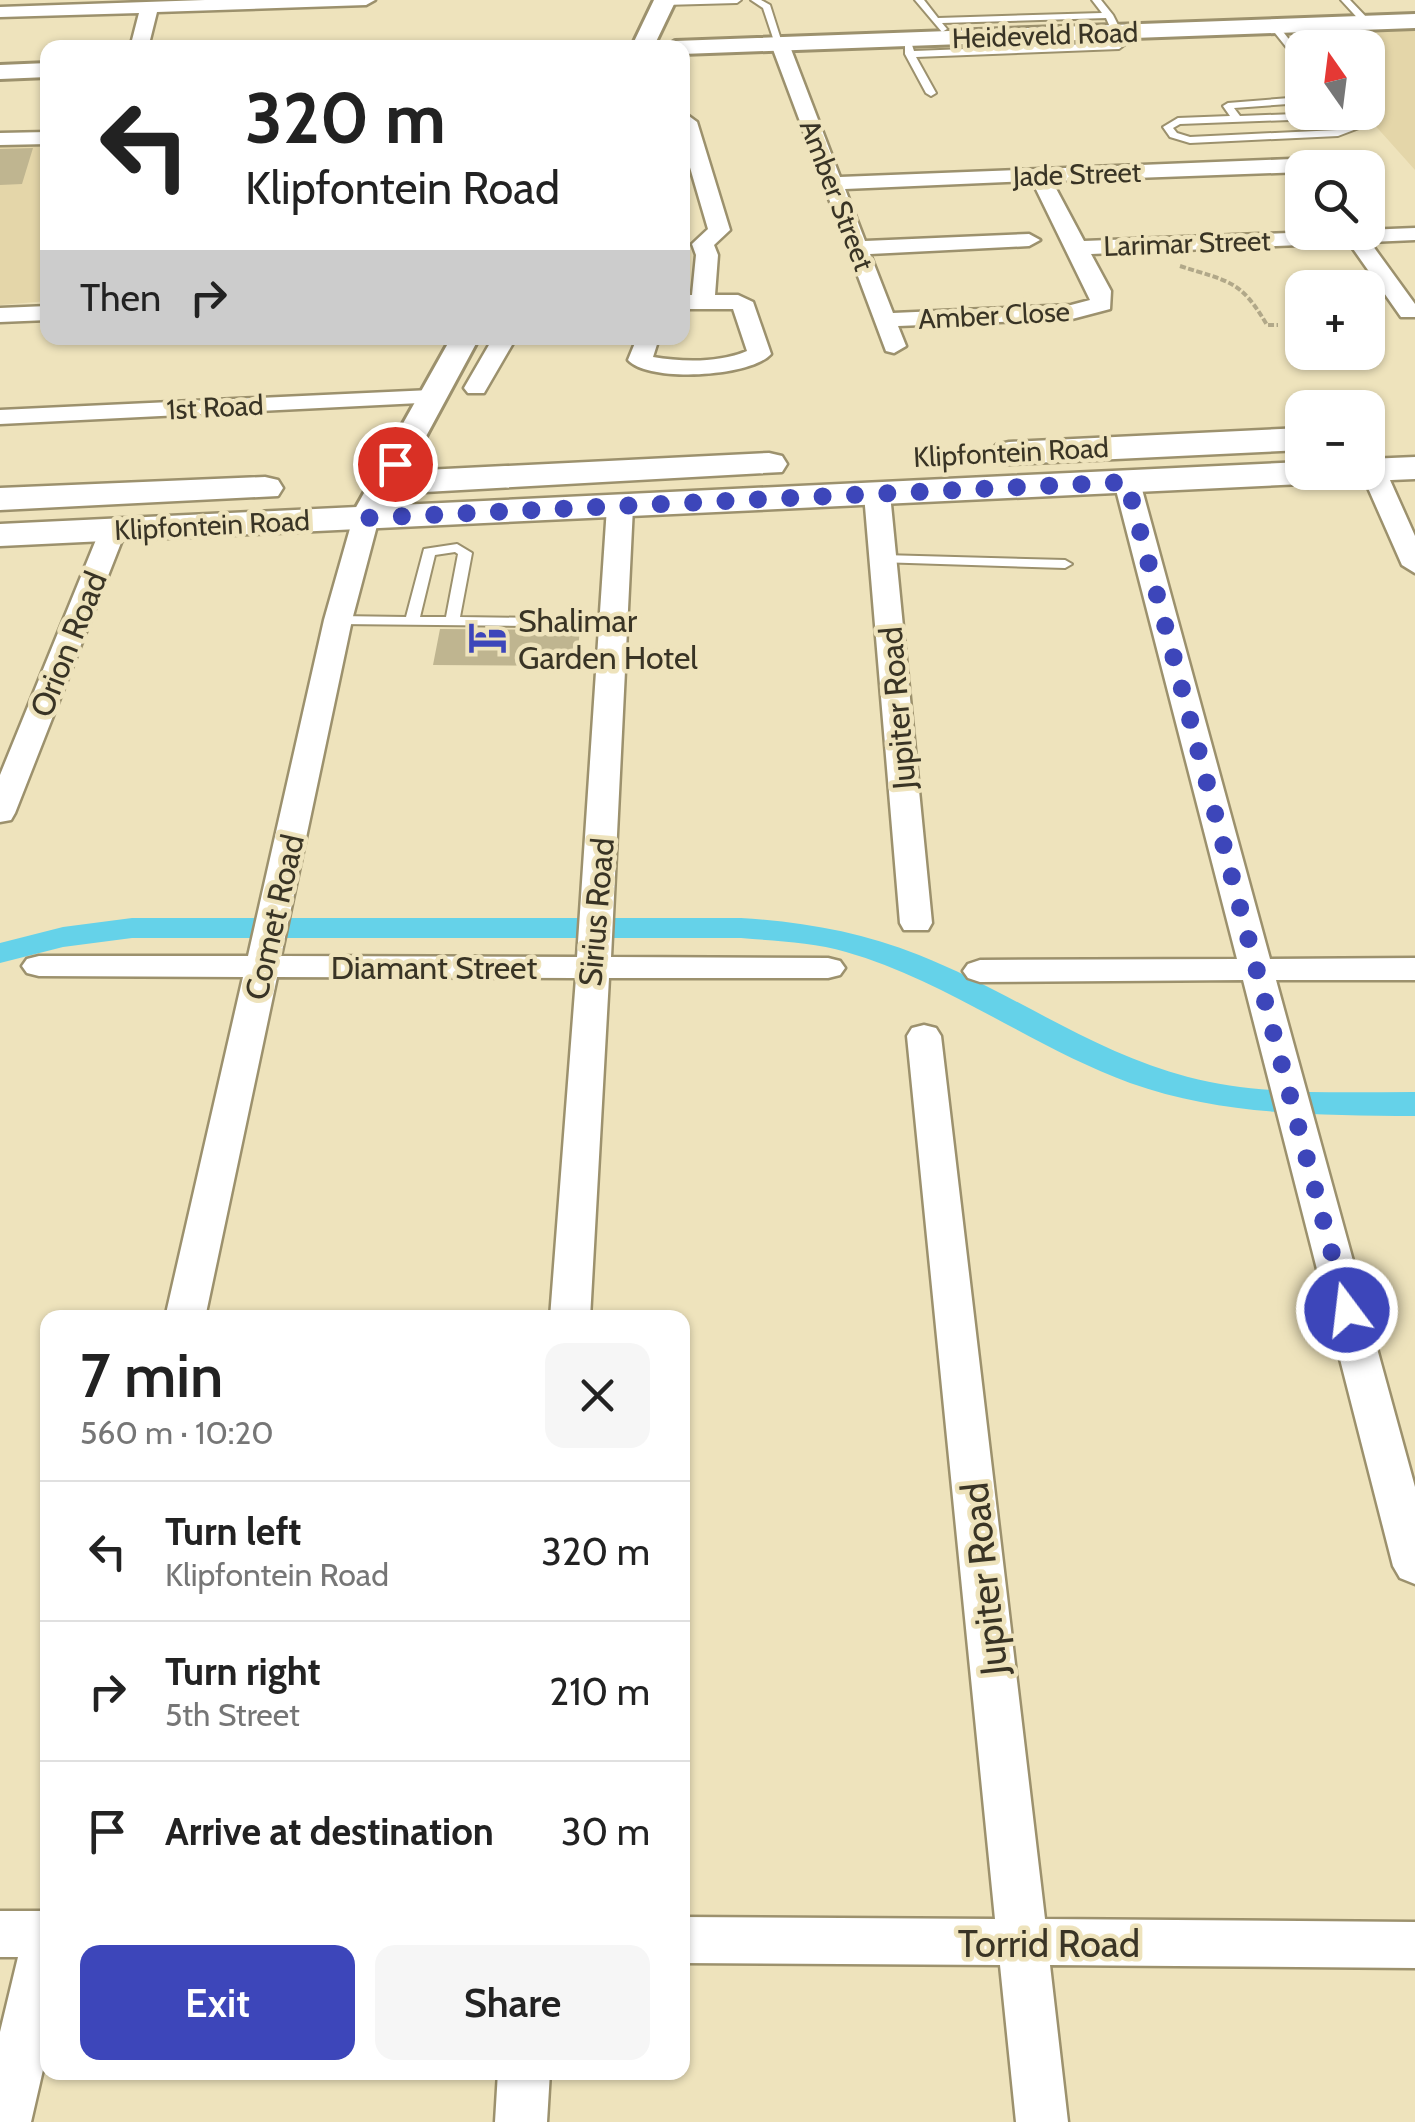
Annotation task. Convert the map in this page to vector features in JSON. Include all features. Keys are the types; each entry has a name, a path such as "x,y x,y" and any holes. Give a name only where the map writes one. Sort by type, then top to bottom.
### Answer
{"main road":[{"name":"Klipfontein Road","path":"0,499 1285,439"},
{"path":"1385,458 1415,468"},
{"name":"Klipfontein Road","path":"0,535 1285,474"}],"street":[{"path":"0,12 366,0"},
{"path":"646,40 665,1"},
{"path":"140,40 149,7"},
{"name":"Heideveld Road","path":"690,47 780,44 909,47 942,30 1110,32 1415,21"},
{"name":"Amber Street","path":"780,44 894,346"},
{"path":"0,72 40,70"},
{"path":"645,345 640,360 661,367 753,360 759,354 744,307 726,300 693,301 707,255 703,244 719,230 690,132"},
{"path":"0,140 40,138"},
{"name":"Jade Street","path":"832,184 1285,165"},
{"path":"1039,176 1078,248"},
{"name":"Larimar Street","path":"1385,234 1415,234"},
{"name":"Larimar Street","path":"1078,248 1285,239"},
{"path":"859,248 1029,240"},
{"name":"Amber Close","path":"885,320 1072,312 1102,304 1078,248"},
{"path":"1365,250 1409,312"},
{"path":"0,315 40,314"},
{"path":"366,518 461,345"},
{"path":"476,388 499,345"},
{"name":"1st Road","path":"0,417 431,397"},
{"path":"1127,482 1415,1566"},
{"path":"1385,488 1415,565"},
{"name":"Jupiter Road","path":"877,494 916,923"},
{"name":"Sirius Road","path":"570,1310 616,623 620,507"},
{"name":"Comet Road","path":"187,1310 338,620 366,518"},
{"name":"Orion Road","path":"0,813 113,530"},
{"name":"Diamant Street","path":"40,966 270,937 593,942 828,968"},
{"path":"980,970 1415,969"},
{"name":"Jupiter Road","path":"924,1036 1042,2122"},
{"path":"0,1934 40,1934"},
{"name":"Torrid Road","path":"690,1940 1415,1944"},
{"path":"6,2122 40,1970"},
{"path":"521,2122 524,2080"}],"lane":[{"path":"665,1 737,0"},
{"path":"755,0 768,6 780,44"},
{"path":"919,0 942,30"},
{"path":"931,93 909,47 1110,32 1096,0"},
{"path":"1346,0 1367,23"},
{"path":"1274,26 1285,40"},
{"path":"1237,119 1228,106 1285,101"},
{"path":"1285,117 1178,121 1168,127 1173,136 1190,140 1338,134 1349,130"},
{"path":"412,621 429,552 458,548 465,554 452,621"},
{"path":"883,559 1065,564"},
{"path":"338,620 616,623"}],"path":[{"path":"1166,244 1182,270 1237,284 1248,293 1267,325 1278,325"}],"shaded area":[{"path":"1415,30 1415,170 1379,130 1385,130 1385,31"},
{"path":"40,142 40,302 0,305 0,144"}],"building":[{"path":"33,148 22,184 0,185 0,149"},
{"name":"Shalimar Garden Hotel","path":"440,629 580,630 576,666 433,665"}],"waterway":[{"path":"0,953 63,937 132,928 741,928 790,932 853,943 909,963 1101,1058 1181,1087 1267,1101 1415,1104"}],"place":[{"name":"Shalimar Garden Hotel","path":"488,638"}],"route":[{"path":"395,464 366,518 1127,482 1347,1310"}]}
